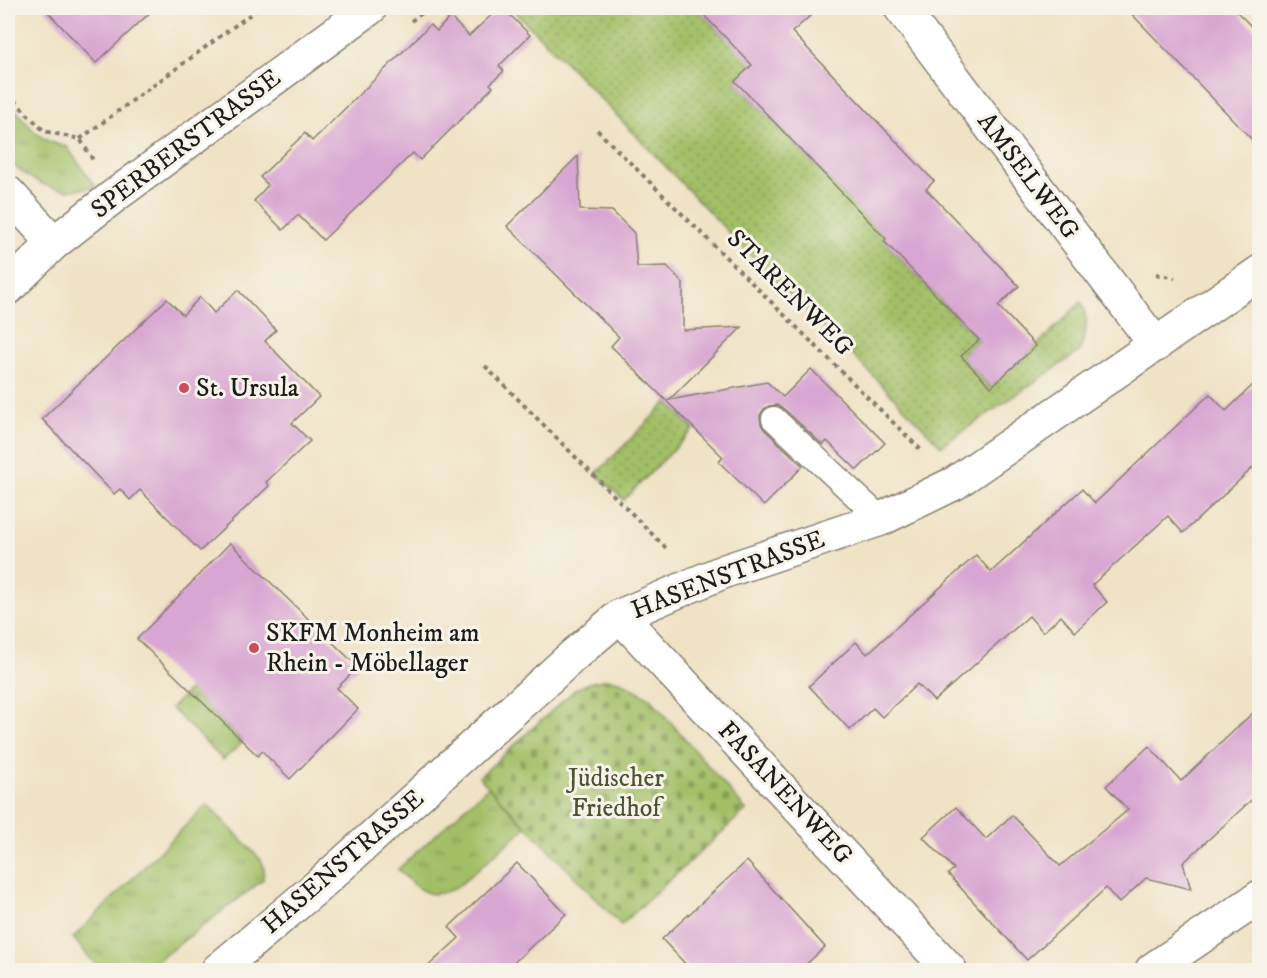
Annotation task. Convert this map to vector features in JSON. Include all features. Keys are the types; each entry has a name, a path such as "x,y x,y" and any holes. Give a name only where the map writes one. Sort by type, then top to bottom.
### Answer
{"street":[{"name":"SPERBERSTRASSE","path":"8,288 54,243 114,196 370,8"},
{"name":"AMSELWEG","path":"901,8 1156,345"},
{"path":"8,194 54,243"},
{"name":"HASENSTRASSE","path":"218,970 318,886 620,616 725,571 881,519 955,483 1260,272"},
{"name":"FASANENWEG","path":"620,616 950,970"},
{"path":"1152,970 1260,897"}],"lane":[{"path":"774,419 881,519"}],"path":[{"path":"80,139 259,8"},
{"path":"8,94 44,131 80,139 114,196"},
{"name":"STARENWEG","path":"597,130 955,483"},
{"path":"484,366 699,581"}],"green space":[{"path":"511,8 697,8 724,36 771,47 735,81 844,195 908,217 884,241 979,340 962,356 990,387 1081,302 1086,326 1080,351 941,446 855,357 783,289"},
{"path":"16,110 43,138 67,147 96,187 70,190 50,187 28,176 8,161 8,116"},
{"path":"667,402 694,429 624,500 596,474"},
{"name":"Jüdischer Friedhof","path":"607,679 620,681 650,698 746,810 621,925 479,777 576,689"},
{"path":"190,689 243,742 223,760 171,708"},
{"path":"488,787 526,827 461,884 451,890 434,894 419,889 398,869"},
{"path":"207,804 261,860 264,868 263,880 145,970 100,970 73,938"}],"building":[{"path":"44,8 155,8 96,63"},
{"path":"499,8 503,8 530,35 499,66 504,71 490,84 493,87 420,160 413,153 323,240 298,215 283,230 254,201 268,185 260,177 305,133 312,141 430,25 437,31 450,17 469,36"},
{"path":"697,8 819,8 792,32 934,181 926,189 1019,286 998,306 1036,346 991,387 961,356 979,340 735,81 752,65"},
{"path":"1126,8 1233,8 1260,35 1260,148"},
{"path":"578,156 580,210 612,211 634,233 637,267 667,266 683,283 683,330 742,327 669,400 767,382 783,397 811,369 885,443 857,470 827,441 823,445 784,409 777,405 769,406 760,415 761,424 803,466 764,506 719,462 723,457 611,346 619,337 507,226"},
{"path":"238,290 276,330 265,341 319,397 292,423 310,441 266,482 269,486 200,551 140,490 130,500 120,489 114,494 42,419 167,299 183,315 200,297 214,313"},
{"path":"1260,378 1260,461 1183,533 1168,516 1092,585 1107,602 1075,632 1061,616 1043,632 1029,616 934,701 917,684 882,717 873,708 850,730 809,686 856,642 867,654 976,555 991,572 1082,489 1095,503 1210,394 1226,411"},
{"path":"230,543 358,667 337,688 358,709 290,779 262,751 258,756 137,639"},
{"path":"1260,706 1260,792 1183,863 1191,889 1146,878 1119,903 1106,888 1027,960 948,874 954,869 923,837 956,807 986,839 1012,815 1060,866 1128,810 1106,786 1149,746 1181,781"},
{"path":"747,861 825,947 800,970 691,970 662,939"},
{"path":"517,863 566,914 506,970 424,970 459,938 449,927"}],"place":[{"name":"St. Ursula","path":"184,388"},
{"name":"SKFM Monheim am Rhein - Möbellager","path":"254,648"}]}
